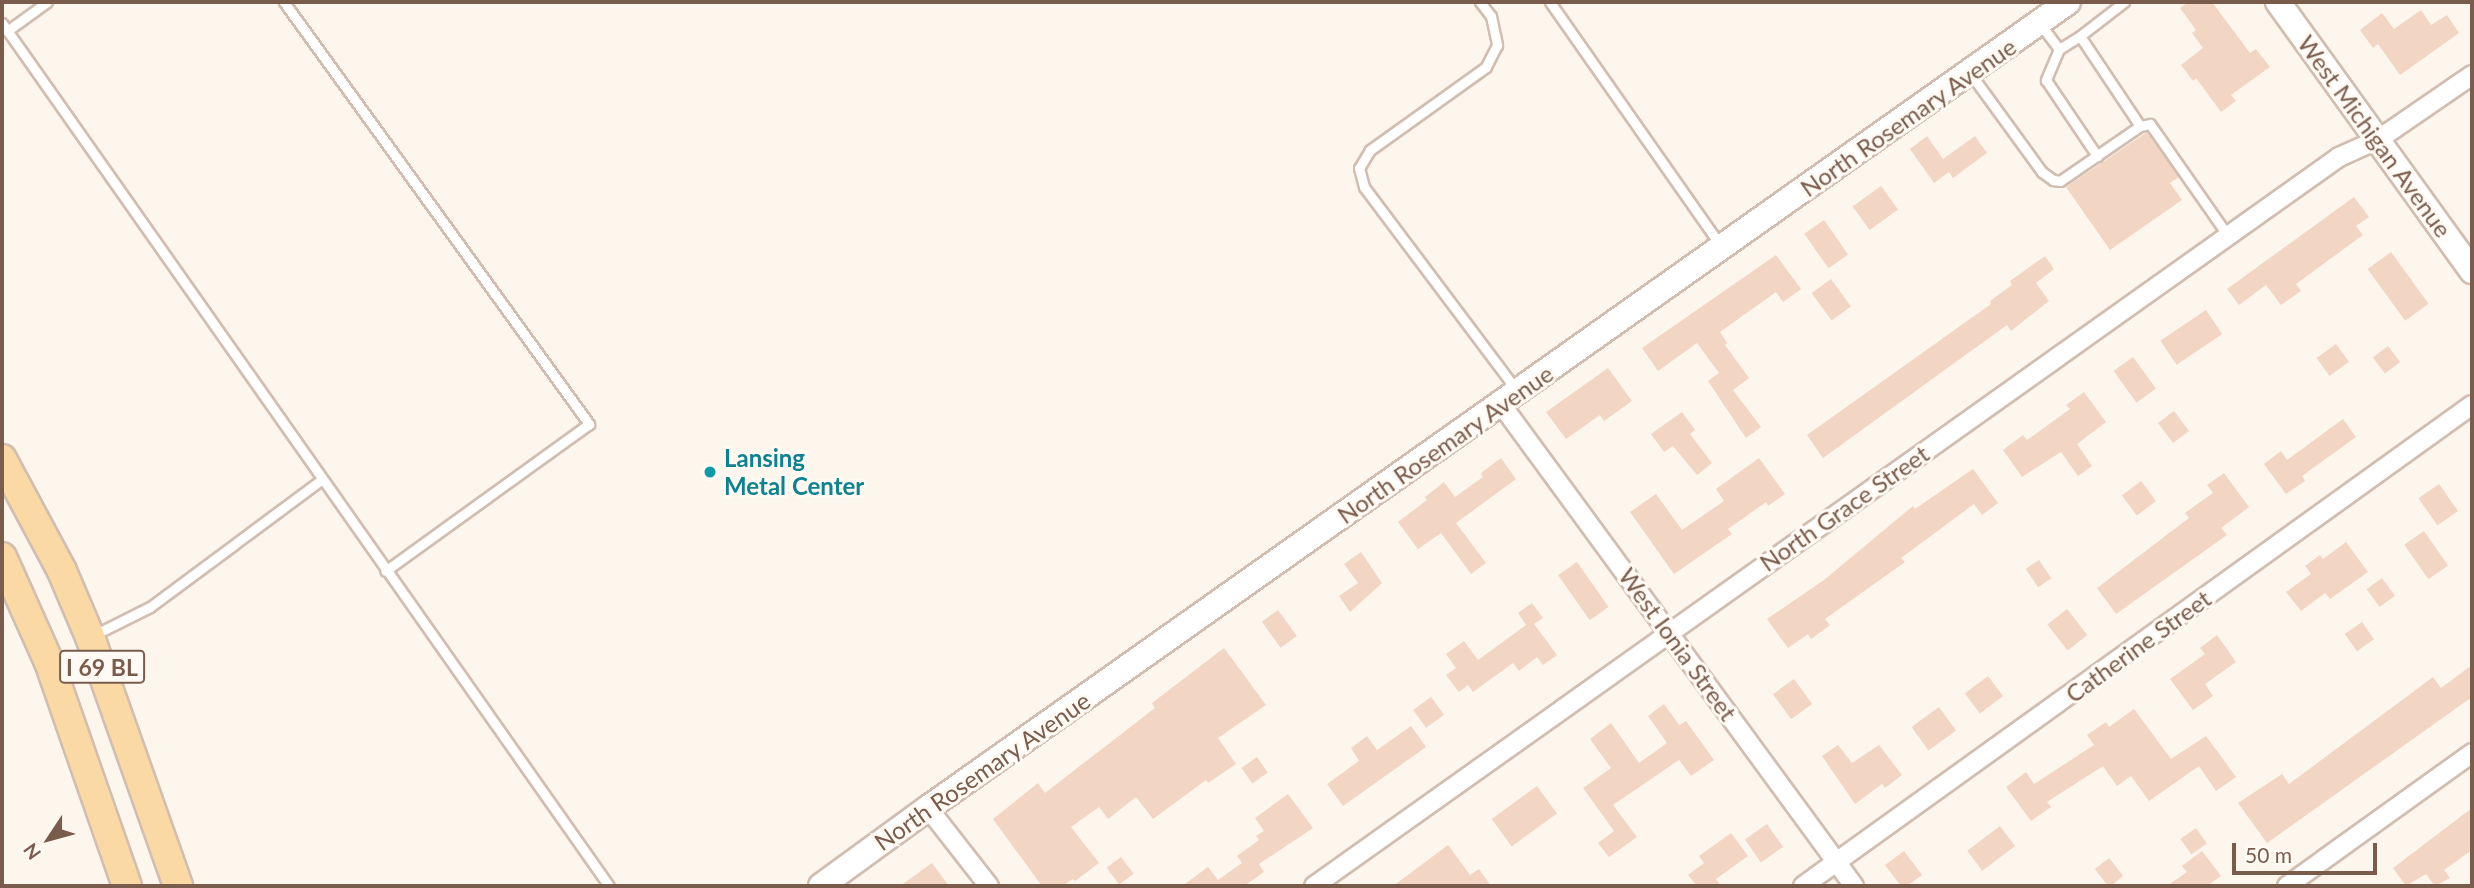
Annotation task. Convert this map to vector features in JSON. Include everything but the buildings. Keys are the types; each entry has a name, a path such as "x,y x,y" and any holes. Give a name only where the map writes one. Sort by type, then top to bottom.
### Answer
{"main road":[{"name":"I 69 BL","path":"2,459 62,571 90,637 178,886"},
{"name":"I 69 BL","path":"2,557 50,662 127,886"}],"street":[{"name":"North Rosemary Avenue","path":"821,886 2068,2"},
{"name":"West Michigan Avenue","path":"2278,2 2472,271"},
{"name":"North Grace Street","path":"1314,886 2339,157 2379,139 2472,75"},
{"name":"West Ionia Street","path":"1509,398 1670,632 1854,886"},
{"name":"Catherine Street","path":"1803,886 2472,405"},
{"path":"2287,886 2472,753"},
{"path":"928,808 989,886"}],"lane":[{"path":"47,2 4,27 385,572 609,886"},
{"path":"284,2 589,424 385,572"},
{"path":"1480,2 1491,16 1497,45 1486,67 1370,150 1359,168 1364,187 1509,398"},
{"path":"1550,2 1722,247"},
{"path":"2097,156 2046,80 2059,49 2124,2"},
{"path":"2040,24 2059,49"},
{"path":"2080,36 2140,126"},
{"path":"1970,74 2042,172 2053,180 2060,181 2140,126 2150,124 2228,236"},
{"path":"90,637 150,607 321,480"}],"place":[{"name":"Lansing Metal Center","path":"710,472"}]}
